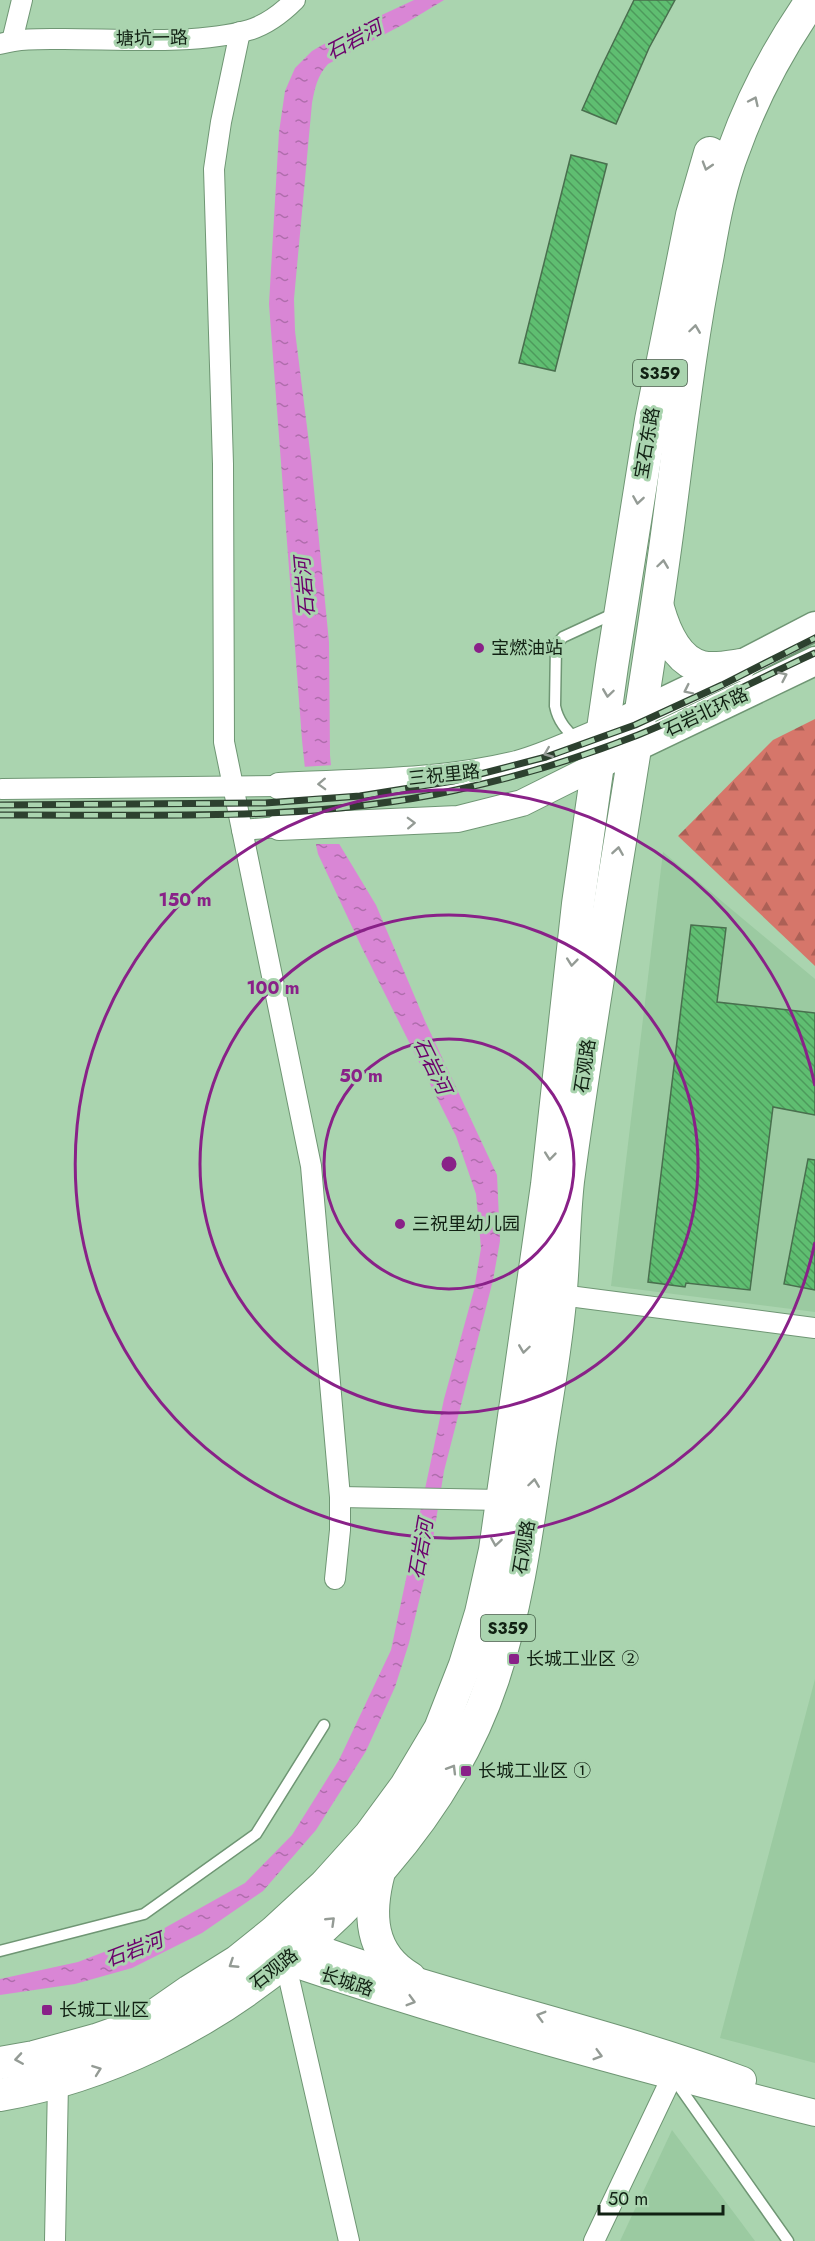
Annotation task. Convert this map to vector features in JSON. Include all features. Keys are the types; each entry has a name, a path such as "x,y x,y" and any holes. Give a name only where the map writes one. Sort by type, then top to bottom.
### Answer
{"main road":[{"name":"宝石东路","path":"591,748 620,611 651,420 692,215 713,146 735,90 775,17 787,0"},
{"name":"宝石东路","path":"634,746 658,608 699,300 713,224 732,153 754,99 792,28 812,0"},
{"path":"658,608 666,633 687,660 699,666 711,668 740,665"},
{"name":"石岩北环路","path":"591,748 639,714 815,626"},
{"name":"石岩北环路","path":"591,748 634,746 815,661"},
{"name":"石观路","path":"0,2095 39,2088 100,2069 155,2045 255,1985 295,1953 379,1872 406,1839 464,1748 492,1683 510,1621 525,1545 561,1295 567,1188 634,746"},
{"name":"石观路","path":"0,2063 34,2057 86,2043 144,2023 238,1961 274,1932 325,1885 370,1835 406,1786 440,1729 465,1665 481,1613 495,1550 547,1185 578,904 591,748"},
{"path":"379,1872 372,1904 376,1938 389,1962 410,1978"}],"street":[{"path":"6,42 22,0"},
{"name":"塘坑一路","path":"6,42 175,39 240,32 267,22 295,0"},
{"path":"240,32 221,122 214,169 223,464 224,742 311,1166 340,1497 340,1530 335,1579"},
{"path":"242,830 447,820 488,813 522,802 591,748"},
{"name":"三祝里路","path":"285,785 454,776 591,748"},
{"path":"2,789 285,785"},
{"path":"561,1295 815,1328"},
{"path":"340,1497 502,1500"},
{"path":"274,1932 295,1953 349,2241"},
{"name":"长城路","path":"295,1953 355,1962 410,1978 815,2112"},
{"name":"长城路","path":"295,1953 347,1982 675,2066 815,2107"},
{"path":"594,2241 675,2066"},
{"path":"55,2241 58,2082"}],"lane":[{"path":"591,748 556,716 556,645 563,637 620,611"},
{"path":"0,1951 144,1914 256,1834 324,1725"},
{"path":"675,2066 788,2241"}],"shaded area":[{"path":"663,852 815,979 815,1312 611,1286"},
{"path":"815,1679 815,2063 720,2038"},
{"path":"672,2130 755,2241 620,2241"}],"green space":[{"path":"815,719 815,966 678,836 773,740"}],"water":[{"name":"石岩河","path":"414,0 444,0 328,64 317,82 312,103 294,299 295,331 311,459 329,642 330,755 338,842 376,905 425,1021 497,1175 500,1241 493,1280 444,1471 431,1551 409,1643 395,1687 366,1751 316,1830 263,1891 202,1933 132,1968 75,1984 0,1995 0,1979 78,1962 161,1930 245,1883 292,1835 339,1760 391,1650 444,1399 474,1290 481,1248 476,1194 456,1136 318,854 310,817 302,740 269,304 279,132 285,91 295,68 312,51 343,33"}],"pier":[{"path":"334,765 343,844 313,844 307,818 301,767"}],"building":[{"path":"634,0 675,0 649,48 616,124 582,110"},
{"path":"571,155 607,164 555,371 519,363"},
{"path":"691,925 726,928 717,1002 815,1013 815,1115 773,1107 750,1290 686,1283 685,1287 648,1282"},
{"path":"808,1159 815,1160 815,1290 784,1284"}],"railway":[{"path":"0,805 265,803 360,796 453,781 546,757 635,725 722,685 815,638"},
{"path":"0,815 172,815 286,812 400,801 456,790 548,766 638,735 705,706 815,653"}],"place":[{"name":"宝燃油站","path":"479,648"},
{"name":"三祝里幼儿园","path":"400,1224"},
{"name":"长城工业区 ②","path":"514,1659"},
{"name":"长城工业区 ①","path":"466,1771"},
{"name":"长城工业区","path":"47,2010"}]}
